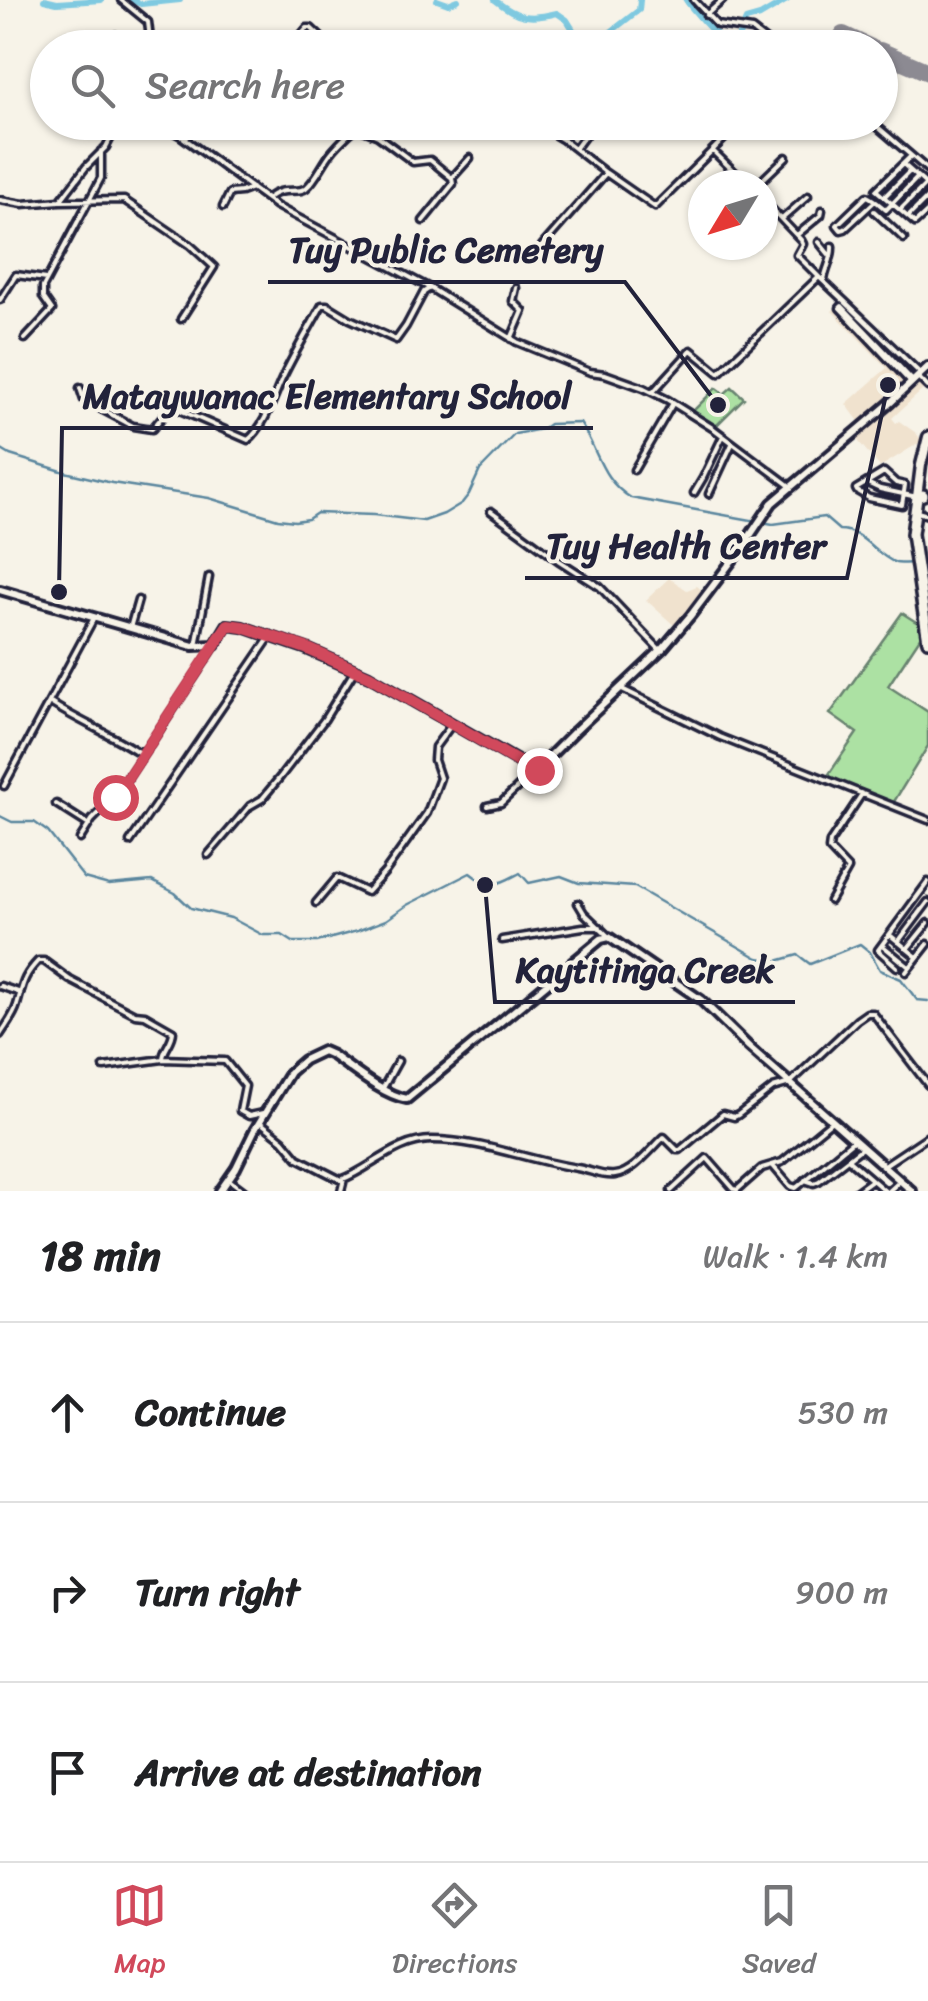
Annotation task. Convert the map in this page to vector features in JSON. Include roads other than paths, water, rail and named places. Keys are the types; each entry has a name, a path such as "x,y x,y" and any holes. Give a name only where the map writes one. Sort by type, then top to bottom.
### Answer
{"main road":[{"path":"928,436 922,461 922,497 912,534 928,639"}],"street":[{"path":"121,0 148,22 149,30"},
{"path":"694,0 720,27 750,30"},
{"path":"706,15 723,0"},
{"path":"60,201 108,140"},
{"path":"186,140 276,206 430,288 512,339 673,403 790,486"},
{"path":"267,199 274,193 306,187 343,140"},
{"path":"383,140 413,162 430,160 452,178 453,184 422,221"},
{"path":"561,140 655,206 724,140"},
{"path":"575,149 581,140"},
{"path":"893,140 928,170"},
{"path":"25,339 52,310 42,287 101,178 101,151"},
{"path":"713,151 733,170"},
{"path":"772,170 786,156"},
{"path":"911,156 876,190 916,224 928,211"},
{"path":"452,178 470,158"},
{"path":"900,210 927,184 903,164"},
{"path":"884,197 910,171"},
{"path":"542,246 606,172"},
{"path":"880,217 918,178"},
{"path":"223,206 230,194 252,188"},
{"path":"782,219 808,196"},
{"path":"875,201 845,229 837,225 867,196 875,201 886,210"},
{"path":"908,217 928,196"},
{"path":"0,200 23,204 124,200 214,267 181,320"},
{"path":"797,236 822,210"},
{"path":"874,211 904,239"},
{"path":"778,215 803,242 798,255 916,379"},
{"path":"819,242 831,258"},
{"path":"653,392 691,350 718,372 822,279 832,246"},
{"path":"0,300 16,276 46,279"},
{"path":"80,388 84,400 132,426 152,429 174,408 248,440 269,410 322,305 396,340 430,288"},
{"path":"512,339 523,310 513,301 516,288"},
{"path":"870,336 842,306 928,387"},
{"path":"863,343 870,336"},
{"path":"487,806 500,803 535,772 660,650 691,615 772,503 928,367"},
{"path":"634,470 673,403"},
{"path":"694,493 723,436"},
{"path":"709,494 732,444"},
{"path":"884,472 904,485 902,504 869,498 856,489 867,482 884,472"},
{"path":"867,482 880,490 922,497"},
{"path":"491,512 600,586 660,650"},
{"path":"915,514 928,514"},
{"path":"196,646 209,576"},
{"path":"0,590 196,646 215,646"},
{"path":"130,628 138,600"},
{"path":"4,786 94,618"},
{"path":"80,839 115,797 228,625 306,648 356,670 535,772"},
{"path":"130,842 270,636"},
{"path":"208,854 281,776 356,670"},
{"path":"620,688 720,737 928,820"},
{"path":"49,702 138,752 144,751"},
{"path":"316,904 336,878 367,892 385,872 427,813 440,778 434,760 435,747 452,724"},
{"path":"830,901 848,868 828,847 863,792"},
{"path":"56,804 89,825"},
{"path":"897,966 878,950 928,882"},
{"path":"898,942 928,902"},
{"path":"578,903 609,937 701,1000 912,1191"},
{"path":"907,949 928,924"},
{"path":"502,940 582,927 600,928"},
{"path":"889,934 917,957"},
{"path":"220,1191 290,1072 304,1060 322,1051 332,1054 382,1088 407,1098 601,939 609,937"},
{"path":"882,945 907,969 928,944"},
{"path":"0,1035 34,964 44,960 70,980 173,1031 163,1060"},
{"path":"0,986 18,992"},
{"path":"260,1122 298,1158 341,1180 394,1150 432,1140 476,1144 562,1167 616,1175 630,1168 664,1137 680,1150 723,1114 738,1115 773,1088 790,1083 857,1020 873,1013 928,1085"},
{"path":"104,1067 163,1060 225,1062 245,1086 240,1110 256,1116 267,1110"},
{"path":"382,1088 398,1060"},
{"path":"670,1191 706,1158 735,1190 762,1168 782,1162 832,1121"},
{"path":"883,1166 928,1136"},
{"path":"773,1166 794,1188 854,1140"},
{"path":"805,1180 816,1186 862,1148"},
{"path":"849,1160 887,1191 900,1181"},
{"path":"228,1179 244,1191"},
{"path":"341,1191 344,1179"},
{"path":"856,1191 872,1180"}],"waterway":[{"path":"44,0 101,0"},
{"path":"132,0 141,4 180,0"},
{"path":"437,0 448,4 458,0"},
{"path":"495,0 524,16 557,13 573,30"},
{"path":"613,30 639,10 640,0"},
{"path":"686,0 712,30"},
{"path":"742,30 746,20 787,0"},
{"path":"0,449 65,472 209,498 278,519 295,521 317,513 424,521 462,503 480,470 515,434 549,424 580,423 606,473 631,498 773,524 824,517 889,559 912,563"},
{"path":"0,816 12,822 34,822 48,832 84,878 109,885 152,881 175,893 191,908 231,918 263,935 282,935 293,942 317,942 386,920 470,873 494,884 520,873 529,883 561,876 579,883 635,887 758,958 777,961 798,955 810,964 860,944 870,952 880,970 901,979 917,1000 928,1001"}],"place":[{"name":"Tuy Health Center","path":"888,385"},
{"name":"Tuy Public Cemetery","path":"718,405"},
{"name":"Mataywanac Elementary School","path":"59,592"},
{"name":"Kaytitinga Creek","path":"485,885"}]}
